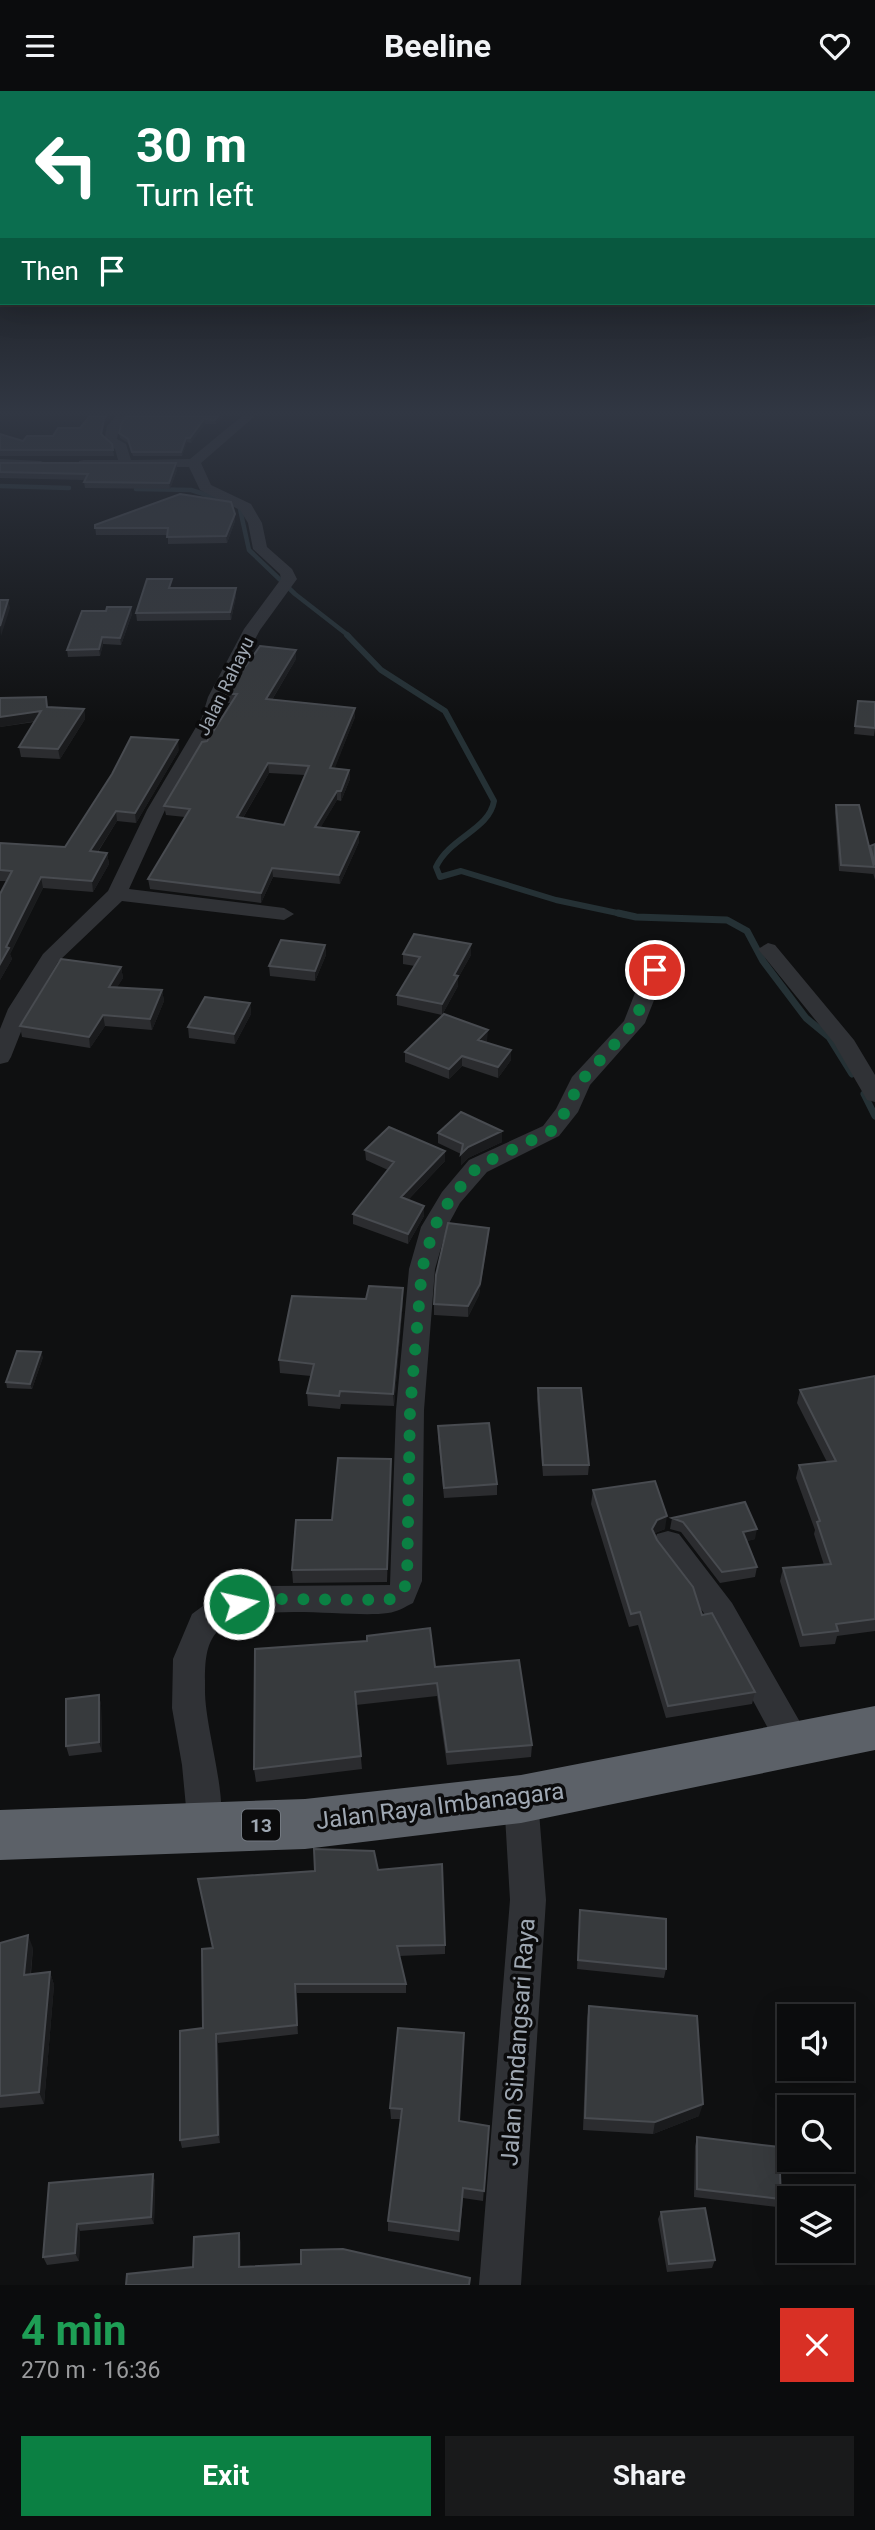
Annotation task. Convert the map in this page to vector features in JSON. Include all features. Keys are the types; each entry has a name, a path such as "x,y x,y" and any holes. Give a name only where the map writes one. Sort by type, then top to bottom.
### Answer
{"highway":[{"name":"Jalan Raya Imbanagara","path":"0,1835 305,1824 521,1799 796,1747 875,1728"}],"street":[{"name":"Jalan Rahayu","path":"0,1057 19,1009 50,958 117,894 156,810 212,717 216,697 252,629 287,586 287,572 260,549 253,518"},
{"path":"117,894 284,914"},
{"path":"768,949 843,1040 875,1095"},
{"path":"205,1828 199,1765 188,1708 189,1659 203,1625 218,1612 239,1604 272,1599 388,1600 402,1594 407,1581 410,1410 422,1269 434,1227 451,1198 478,1166 551,1131 566,1111 580,1082 634,1023 655,970"},
{"path":"668,1542 721,1612 796,1747"},
{"name":"Jalan Sindangsari Raya","path":"500,2285 528,1900 521,1799"}],"building":[{"path":"113,518 233,518 226,536 167,537 168,528 95,528 95,525"},
{"path":"147,579 172,579 169,588 236,588 230,612 136,613"},
{"path":"0,600 8,600 0,626"},
{"path":"107,607 131,607 120,638 102,637 99,649 67,650 82,611 106,611"},
{"path":"260,646 296,650 266,699 355,708 330,768 349,770 341,791 337,791 315,827 359,832 339,875 272,868 261,893 148,879 190,809 164,806 202,742 207,741 237,694 226,694","holes":["268,763 309,766 284,825 237,817"]},
{"path":"46,697 47,707 84,709 58,749 19,747 41,711 0,717 0,698"},
{"path":"858,701 875,702 875,728 855,726"},
{"path":"131,737 178,740 135,813 116,811 90,851 107,853 92,881 41,877 0,964 0,894 12,871 0,870 0,843 65,847 112,774"},
{"path":"836,805 859,805 874,867 841,865"},
{"path":"875,844 875,865 870,846"},
{"path":"414,934 471,944 454,975 458,976 442,1004 397,995 420,957 403,954"},
{"path":"281,940 325,945 315,971 269,966"},
{"path":"61,959 121,967 109,987 162,990 150,1019 103,1015 89,1037 20,1026"},
{"path":"205,997 250,1003 234,1034 188,1027"},
{"path":"444,1014 488,1030 478,1040 511,1050 498,1067 462,1056 449,1069 405,1052"},
{"path":"461,1112 502,1131 468,1147 461,1154 463,1144 438,1133"},
{"path":"389,1127 445,1151 401,1197 424,1206 408,1234 353,1214 394,1162 365,1150"},
{"path":"448,1223 489,1228 480,1284 468,1306 434,1304 436,1275"},
{"path":"369,1286 403,1288 393,1394 340,1391 339,1396 307,1393 314,1364 279,1360 292,1296 366,1299"},
{"path":"17,1351 41,1352 30,1384 6,1382"},
{"path":"875,1376 875,1619 836,1624 838,1631 803,1635 783,1568 831,1564 817,1522 820,1521 799,1465 836,1461 800,1390"},
{"path":"538,1388 581,1388 589,1465 543,1465"},
{"path":"489,1423 497,1484 444,1488 438,1426"},
{"path":"338,1458 391,1459 387,1569 292,1570 296,1520 332,1520"},
{"path":"655,1481 667,1516 657,1520 652,1529 657,1540 693,1587 702,1615 712,1613 755,1692 668,1706 640,1612 631,1614 593,1490"},
{"path":"745,1502 757,1529 743,1532 757,1567 722,1572 683,1522 672,1518"},
{"path":"430,1628 435,1667 519,1660 532,1745 447,1752 437,1683 355,1692 361,1756 254,1769 255,1649 367,1641 367,1636"},
{"path":"99,1695 99,1742 66,1746 66,1699"},
{"path":"314,1849 374,1851 378,1870 442,1864 445,1945 397,1946 406,1984 295,1984 297,2025 216,2034 218,2135 180,2140 180,2031 203,2028 202,1949 213,1948 198,1879 315,1871"},
{"path":"580,1910 666,1919 666,1969 578,1960"},
{"path":"28,1935 24,1975 50,1972 39,2092 0,2096 0,1943"},
{"path":"589,2006 697,2016 703,2104 655,2122 585,2118"},
{"path":"398,2028 464,2033 459,2121 489,2126 484,2191 463,2188 459,2231 388,2221 402,2109 390,2108"},
{"path":"697,2137 777,2147 777,2172 780,2172 780,2186 777,2186 777,2199 697,2189"},
{"path":"153,2174 151,2217 77,2224 75,2253 43,2257 49,2183"},
{"path":"705,2208 715,2260 669,2264 661,2212"},
{"path":"239,2233 239,2267 301,2264 301,2250 343,2249 470,2278 469,2285 126,2285 127,2274 193,2267 194,2237"}],"waterway":[{"path":"242,518 249,550 295,594 349,636"},
{"path":"347,635 381,670 445,711 494,801 485,819 442,857 436,867 440,877 461,871 556,900 627,915"},
{"path":"618,913 627,915"},
{"path":"627,915 727,920 747,931 763,961 806,1018 829,1037 852,1074"},
{"path":"864,1094 875,1116"}],"route":[{"path":"239,1604 272,1599 388,1600 402,1594 407,1581 410,1410 422,1269 434,1227 451,1198 478,1166 503,1151 551,1131 566,1111 580,1082 634,1023 655,970"}]}
